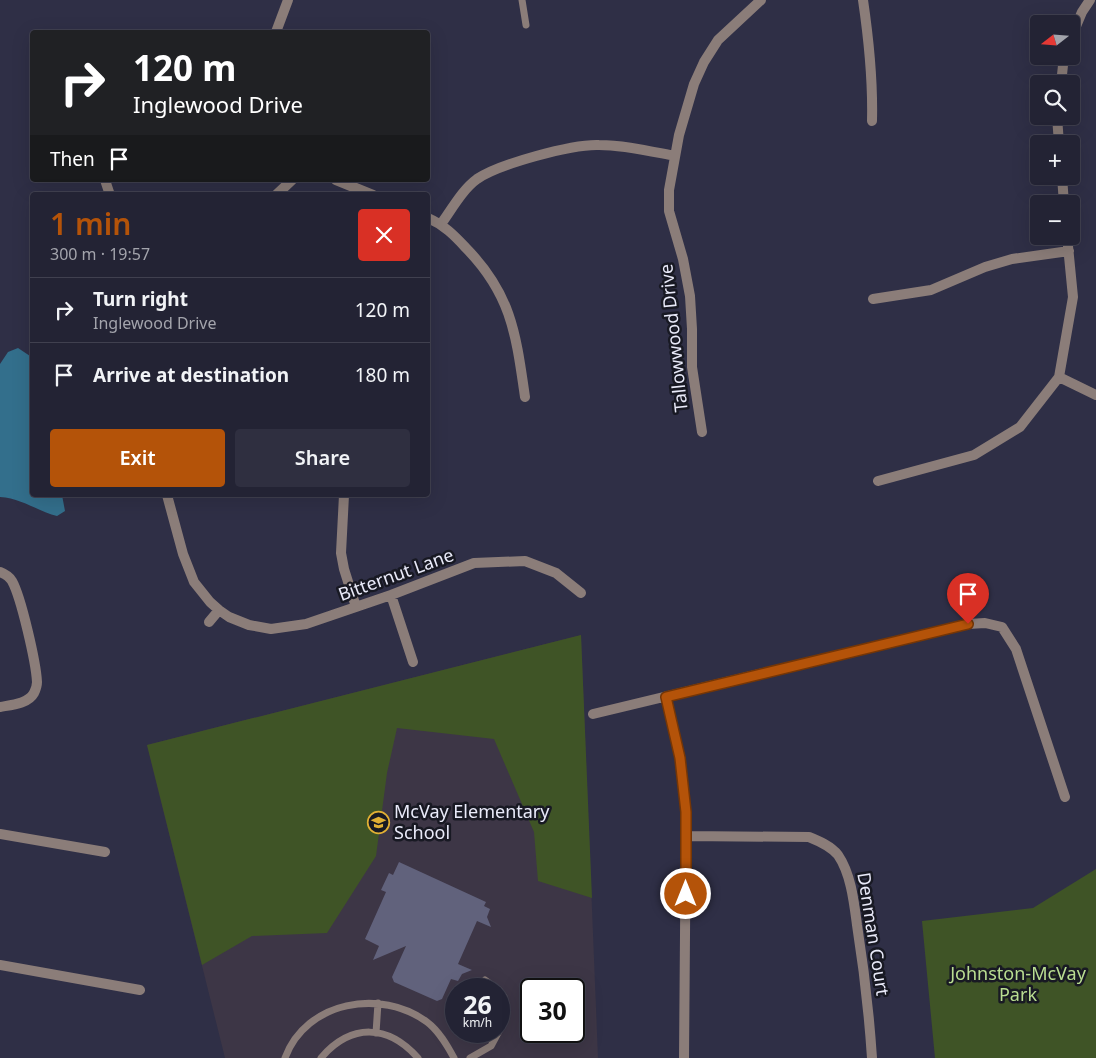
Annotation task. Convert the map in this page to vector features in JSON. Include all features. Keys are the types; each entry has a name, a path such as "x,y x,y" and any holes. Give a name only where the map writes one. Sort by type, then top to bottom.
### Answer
{"street":[{"path":"277,30 288,0"},
{"name":"Tallowwood Drive","path":"702,432 692,367 690,296 683,259 669,211 670,190 679,135 694,84 704,62 718,40 761,0"},
{"path":"863,0 873,90 872,121"},
{"path":"1080,17 1090,0"},
{"path":"441,224 464,192 478,178 513,163 572,148 597,145 624,146 675,156"},
{"path":"279,192 290,182"},
{"path":"341,182 366,192"},
{"path":"430,219 441,224 483,265 494,282 509,312 518,344 525,397"},
{"path":"878,482 974,455 1020,427 1059,377 1073,297 1068,245"},
{"path":"873,299 931,290 985,267 1012,259 1069,251"},
{"path":"1059,377 1096,395"},
{"name":"Bitternut Lane","path":"168,497 188,570 202,592 219,610 239,622 254,627 271,629 306,624 391,595 474,563 526,561 556,573 582,593"},
{"path":"344,497 341,553 356,607"},
{"path":"0,572 8,576 13,582 28,634 37,684 34,693 27,700 0,708"},
{"path":"391,595 413,662"},
{"path":"209,622 219,610"},
{"path":"593,714 968,624 985,623 1002,628 1018,653 1065,797"},
{"path":"666,697 680,758 686,812 684,1058"},
{"path":"0,834 105,852"},
{"name":"Denman Court","path":"686,836 809,837 837,853 846,869 854,907 864,969 872,1058"},
{"path":"0,965 140,990"}],"lane":[{"path":"522,0 526,26"},
{"path":"285,1058 294,1042 304,1030 322,1016 343,1006 357,1003 378,1003 402,1008 428,1022 439,1034 454,1058"},
{"path":"376,1033 378,1003"},
{"path":"321,1058 335,1044 352,1035 370,1032 389,1035 406,1045 418,1058"},
{"path":"470,1058 491,1046 493,1043"}],"shaded area":[{"name":"McVay Elementary School","path":"581,635 598,1058 225,1058 147,745"}],"green space":[{"path":"581,635 592,898 538,881 534,832 494,739 397,728 387,773 376,856 327,933 252,936 202,965 147,745"},
{"name":"Johnston-McVay Park","path":"1096,869 1096,1058 935,1058 922,921 1033,908"}],"water":[{"path":"18,348 30,356 30,497 62,497 65,511 57,516 22,502 0,497 0,364 8,352"}],"building":[{"path":"399,862 486,902 484,906 490,909 487,917 491,927 477,921 458,964 472,970 462,974 460,978 445,978 445,992 442,999 437,1001 394,982 392,977 406,946 373,960 379,946 365,939 386,892 381,890 389,873 393,875"}],"place":[{"name":"McVay Elementary School","path":"378,822"}],"route":[{"path":"686,894 686,812 680,758 666,697 968,624"}]}
